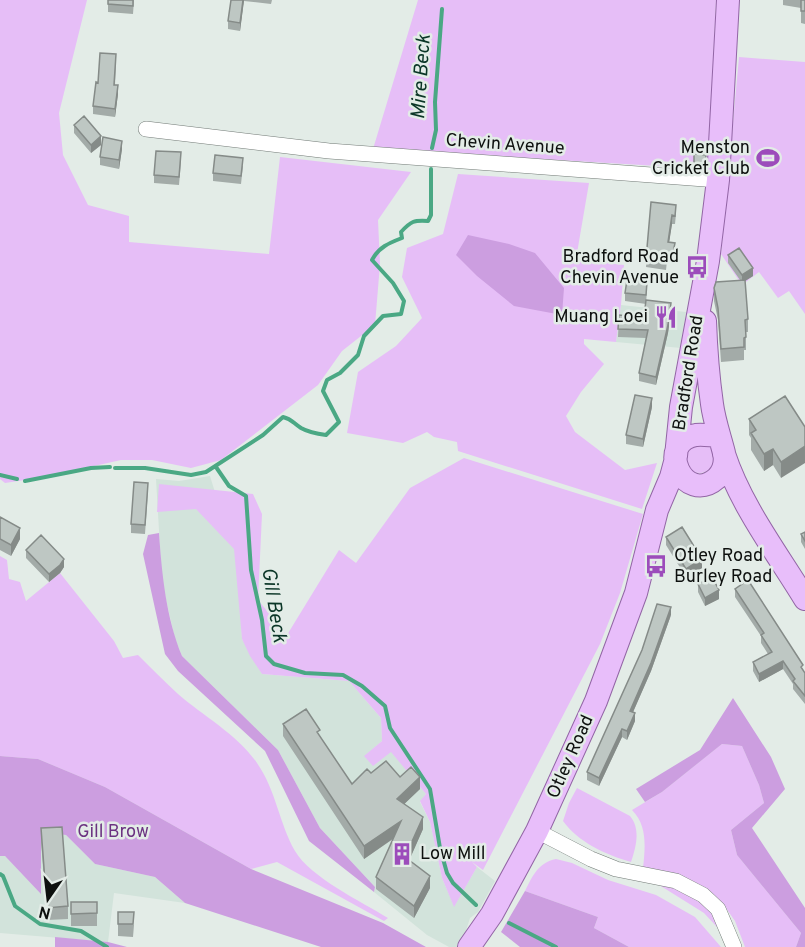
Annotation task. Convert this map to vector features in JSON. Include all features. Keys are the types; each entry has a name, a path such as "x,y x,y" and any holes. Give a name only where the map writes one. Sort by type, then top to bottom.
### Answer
{"main road":[{"name":"Bradford Road","path":"675,459 684,387 703,290 718,180 728,0"},
{"name":"Bradford Road","path":"703,290 712,406 731,474 748,507 805,599"},
{"path":"697,435 722,445 722,471 715,479 682,487 672,495 653,532 659,504 683,442 697,435"},
{"path":"675,459 680,475 729,491 748,507"},
{"name":"Otley Road","path":"469,947 492,914 537,831 596,701 636,593 653,532"}],"street":[{"name":"Chevin Avenue","path":"146,129 328,151 718,180"},
{"path":"537,831 591,859 616,869 676,881 703,895 718,909 734,947"}],"shaded area":[{"path":"0,0 87,0 59,113 63,155 88,205 129,216 129,242 269,254 280,157 411,172 378,220 380,264 375,325 342,351 318,385 221,460 191,468 152,460 121,460 45,477 5,483 0,479"},
{"path":"418,0 716,0 708,169 373,149"},
{"name":"Menston Cricket Club","path":"739,57 805,62 805,314 789,291 778,298 759,272 742,285 721,254"},
{"path":"458,174 589,183 576,259 624,265 621,305 616,342 584,339 584,344 604,364 581,392 566,416 575,432 625,470 657,463 642,509 458,451 457,442 434,437 427,432 403,443 347,433 358,372 396,346 422,318 402,277 407,248 443,234"},
{"path":"621,305 686,312 681,348 616,342"},
{"path":"710,445 714,449 714,466 702,473 688,470 685,448"},
{"path":"464,458 643,514 620,593 600,644 483,870 472,862 477,867 454,907 442,878 430,822 420,801 426,794 391,752 373,766 364,756 382,741 381,718 349,681 262,674 242,639 234,549 196,509 157,512 159,484 253,494 262,514 258,600 287,635 339,550 356,563 410,488"},
{"path":"210,476 218,502 237,527 242,639 262,674 349,681 381,718 382,741 365,756 391,751 426,794 420,802 430,822 442,878 454,906 477,867 495,881 478,912 470,918 459,947 449,947 427,935 374,892 375,887 320,828 278,750 182,656 175,639 162,582 156,479 179,481"},
{"path":"0,556 7,560 9,579 20,582 26,601 60,573 114,641 123,658 138,655 178,694 230,734 249,753 263,773 285,829 302,861 337,888 388,918 384,921 277,862 251,869 105,787 38,759 0,756"},
{"path":"722,744 742,746 759,785 764,803 731,830 737,855 801,933 796,947 745,947 735,921 723,904 643,869 645,845 643,830 632,810 662,792"},
{"path":"577,788 630,816 636,827 636,844 631,862 593,847 569,829 563,821"},
{"path":"41,832 66,835 95,864 155,877 185,903 114,893 108,942 0,933 0,856 5,856 41,893"},
{"path":"556,859 572,863 608,880 656,895 695,917 721,947 629,947 594,928 598,917 525,891 540,867"},
{"path":"656,883 675,886 713,910 728,939 704,913"}],"green space":[{"path":"468,235 509,244 535,253 564,288 562,315 514,306 477,276 456,255"},
{"path":"159,533 168,611 182,656 278,750 320,828 375,887 374,892 309,841 265,751 178,671 165,654 143,554 148,535"},
{"path":"733,698 771,757 785,789 752,828 805,908 805,947 796,947 801,933 737,855 731,830 764,803 759,785 742,746 722,744 662,792 645,802 636,789 700,750"},
{"name":"Gill Brow","path":"0,756 38,759 105,787 251,869 383,923 426,947 321,947 185,903 155,877 95,864 66,835 41,832 41,894 5,856 0,856"},
{"path":"525,891 598,917 594,928 629,947 520,947 501,932"},
{"path":"55,937 108,942 127,947 55,947"}],"building":[{"path":"108,0 133,0 133,6 108,4"},
{"path":"231,0 243,0 240,23 228,21"},
{"path":"801,0 805,0 805,11 801,11"},
{"path":"100,53 116,54 114,85 118,85 115,109 93,106 96,82 98,83"},
{"path":"84,116 101,136 91,145 74,125"},
{"path":"103,137 122,141 119,160 100,157"},
{"path":"156,151 181,152 179,177 154,175"},
{"path":"694,154 706,155 705,165 694,164"},
{"path":"215,155 243,158 241,176 213,173"},
{"path":"651,202 676,205 668,242 675,243 673,253 667,252 666,261 646,259"},
{"path":"739,248 753,268 742,275 728,255"},
{"path":"627,280 647,282 646,295 625,293"},
{"path":"745,280 748,319 745,320 744,347 721,349 714,288 716,282"},
{"path":"646,300 671,303 656,377 639,373 648,330 618,329 619,315 644,317"},
{"path":"635,395 652,398 643,439 626,435"},
{"path":"785,396 805,427 805,446 781,462 773,449 764,454 751,433 756,430 749,419"},
{"path":"134,482 148,483 145,525 131,524"},
{"path":"0,517 20,528 11,545 0,539"},
{"path":"682,527 702,559 686,569 666,537"},
{"path":"41,535 64,559 49,574 26,550"},
{"path":"712,577 719,590 705,598 698,584"},
{"path":"748,580 803,665 801,667 805,673 805,696 793,681 795,679 783,661 759,674 753,662 772,652 761,635 764,633 735,589"},
{"path":"657,604 671,607 651,663 630,711 635,713 627,731 622,729 599,778 587,772 642,650"},
{"path":"306,709 320,730 317,732 352,784 367,769 371,773 386,761 400,777 411,767 420,777 397,799 423,817 405,857 430,876 414,906 376,877 401,821 364,846 283,724"},
{"path":"62,827 68,906 47,908 41,828"},
{"path":"71,902 97,902 97,913 71,914"},
{"path":"118,912 134,912 133,924 118,924"}],"waterway":[{"name":"Mire Beck","path":"432,148 436,130 435,102 442,9"},
{"name":"Mire Beck","path":"115,468 145,468 191,475 206,472 263,435 283,417 313,433 326,435 339,422 323,391 327,380 340,373 358,355 364,336 383,316 401,314 404,301 393,283 372,260 381,249 402,238 401,232 410,223 428,221 431,215 431,169"},
{"path":"25,481 91,468 110,467"},
{"name":"Gill Beck","path":"216,467 229,486 246,496 251,570 262,620 266,656 274,664 305,673 343,675 362,686 385,706 390,728 430,789 440,848 447,873 453,883 476,905"},
{"path":"0,475 17,479"},
{"name":"Gill Beck","path":"0,874 3,876 15,906 40,924 81,931 107,947"},
{"name":"Gill Beck","path":"509,923 556,947"}],"place":[{"name":"Menston Cricket Club","path":"768,158"},
{"name":"Bradford Road Chevin Avenue","path":"697,267"},
{"name":"Muang Loei","path":"666,317"},
{"name":"Otley Road Burley Road","path":"656,566"},
{"name":"Low Mill","path":"402,854"}]}
